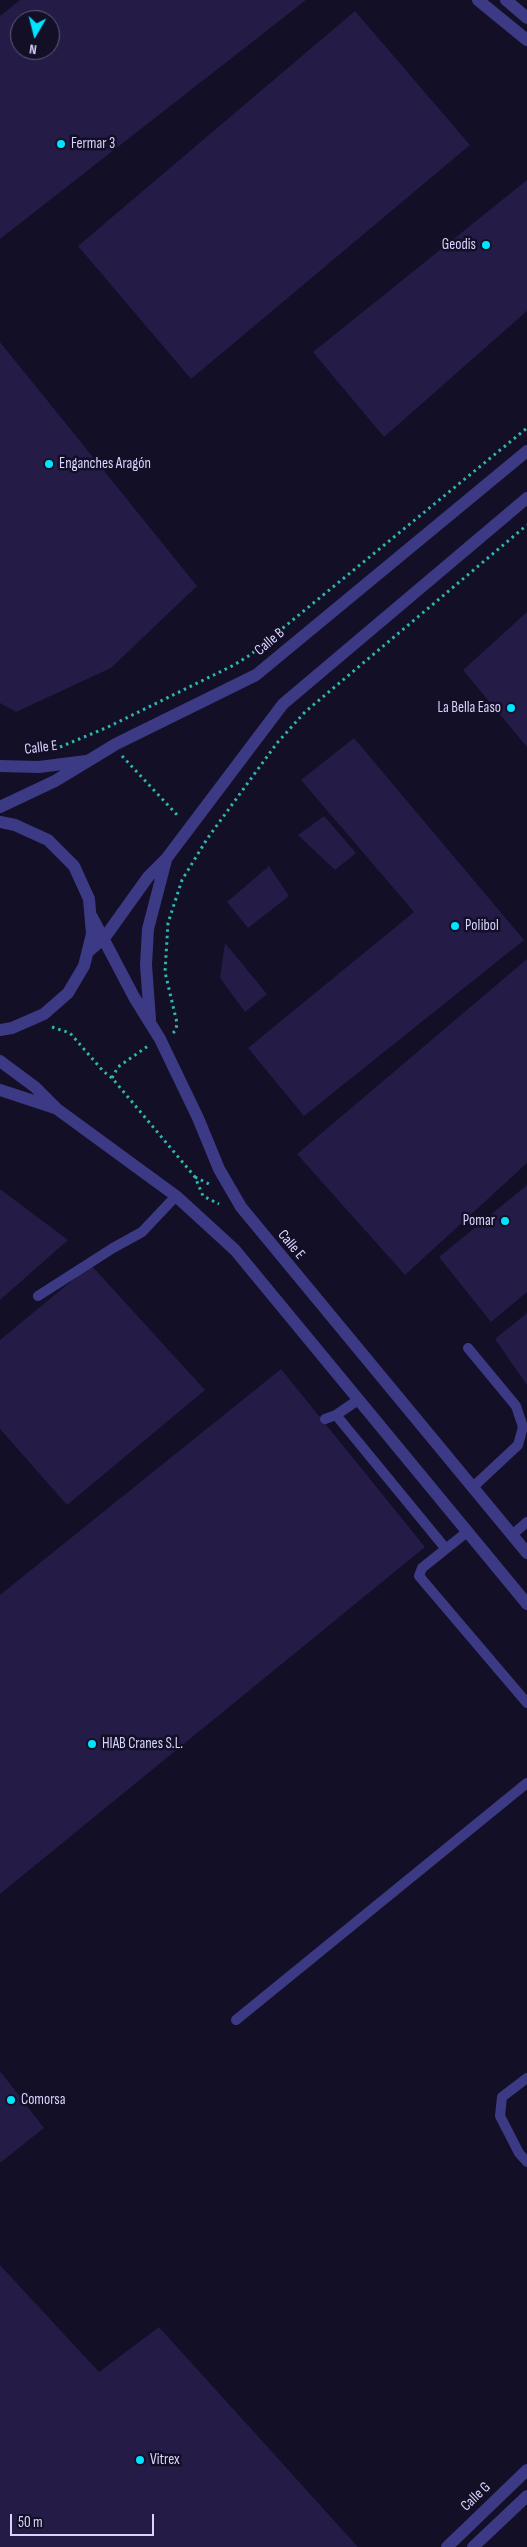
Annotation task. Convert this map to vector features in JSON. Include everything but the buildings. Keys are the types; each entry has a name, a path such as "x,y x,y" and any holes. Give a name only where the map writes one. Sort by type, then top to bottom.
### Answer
{"street":[{"path":"478,0 527,40"},
{"path":"506,0 527,18"},
{"name":"Calle B","path":"0,809 55,781 86,761 256,675 527,451"},
{"path":"89,951 105,937 148,877 166,859 283,704 527,498"},
{"name":"Calle E","path":"0,766 39,767 64,762 86,761"},
{"path":"0,809 15,825"},
{"path":"0,822 15,825 48,840 74,866 86,891 92,917 89,951 81,974 68,994 44,1014 30,1022 0,1030"},
{"path":"150,1020 146,965 148,929 166,859"},
{"name":"Calle E","path":"92,917 105,937 134,997 150,1020 198,1118 219,1169 241,1207 527,1553"},
{"path":"0,1061 35,1086 57,1109 176,1196 235,1250 527,1604"},
{"path":"0,1090 57,1109"},
{"name":"Calle G","path":"447,2547 527,2470"},
{"path":"473,2547 527,2496"}],"lane":[{"path":"38,1296 113,1248 142,1232 176,1196"},
{"path":"468,1348 516,1406 523,1427 518,1445 472,1488"},
{"path":"325,1419 336,1415 358,1400"},
{"path":"336,1415 446,1549"},
{"path":"512,1535 527,1522"},
{"path":"467,1532 422,1568 419,1576 527,1702"},
{"path":"236,2020 527,1782"},
{"path":"527,2078 502,2097 500,2116 519,2153 527,2162"}],"path":[{"path":"55,749 108,727 234,665 250,655 527,428"},
{"path":"171,1034 177,1027 165,972 168,922 182,880 207,839 272,749 305,712 527,526"},
{"path":"122,754 126,762 183,820"},
{"path":"30,1022 70,1032 112,1078 195,1177 203,1196 219,1204"},
{"path":"112,1078 118,1067 150,1045"}],"place":[{"name":"Fermar 3","path":"61,144"},
{"name":"Geodis","path":"486,245"},
{"name":"Enganches Aragón","path":"49,464"},
{"name":"La Bella Easo","path":"511,708"},
{"name":"Polibol","path":"455,926"},
{"name":"Pomar","path":"505,1221"},
{"name":"HIAB Cranes S.L.","path":"92,1744"},
{"name":"Comorsa","path":"11,2100"},
{"name":"Vitrex","path":"140,2460"}]}
